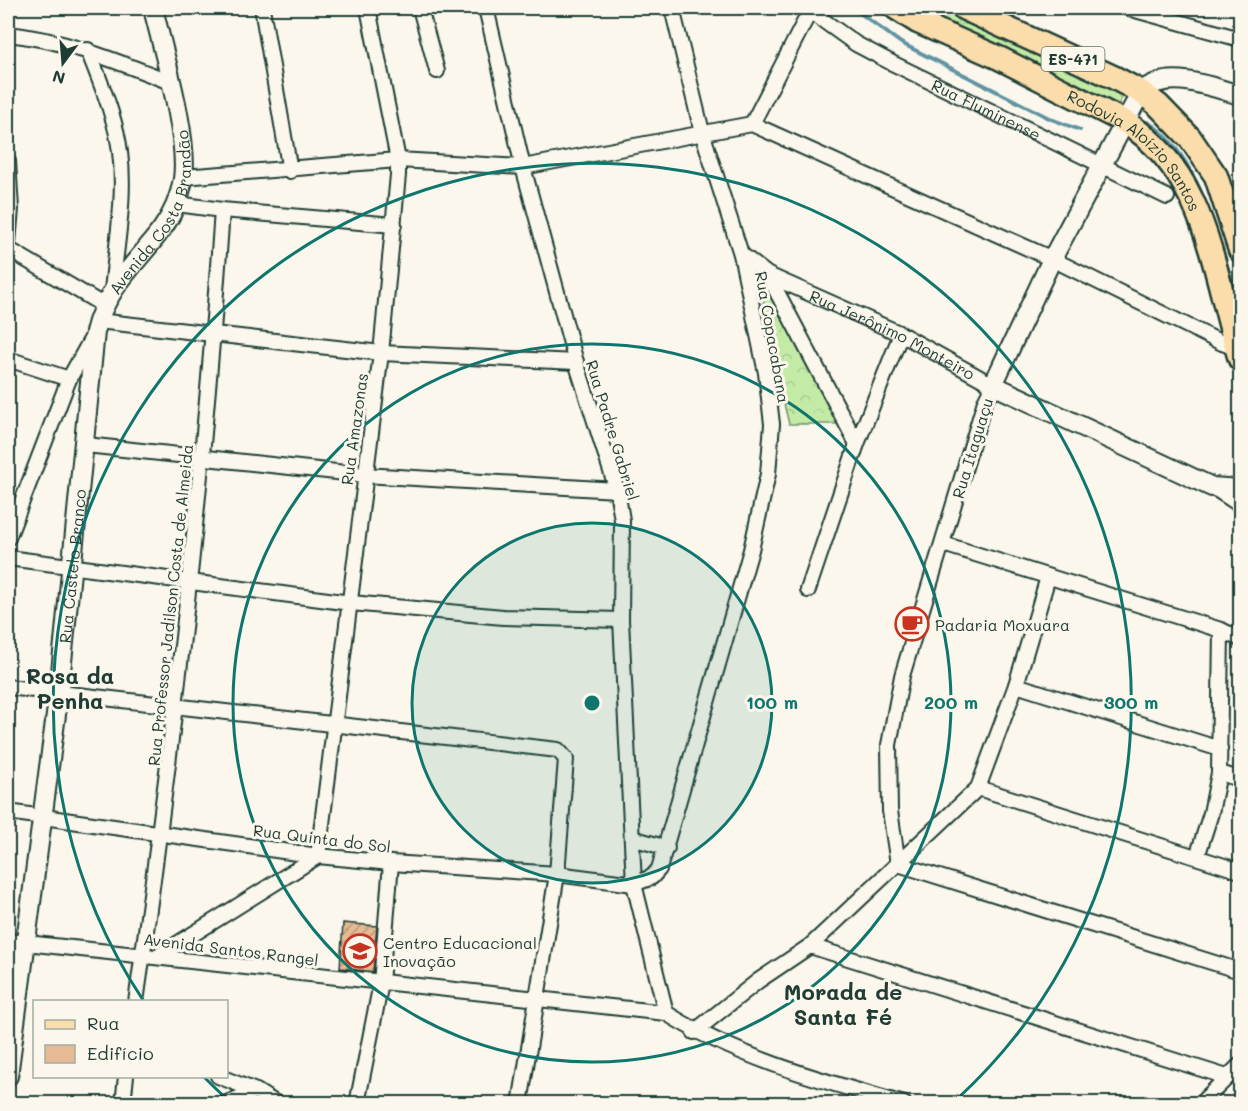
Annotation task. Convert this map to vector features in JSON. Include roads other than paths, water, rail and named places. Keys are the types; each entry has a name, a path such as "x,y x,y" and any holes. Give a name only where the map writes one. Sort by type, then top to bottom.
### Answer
{"main road":[{"name":"Rodovia Aloízio Santos","path":"896,8 918,22 999,58 1125,122 1140,131 1166,155 1190,192 1204,223 1238,353"},
{"name":"Rodovia Aloízio Santos","path":"963,8 1141,92 1176,122 1204,156 1225,196 1240,250"}],"street":[{"name":"Avenida Costa Brandão","path":"8,538 69,379 102,312 162,229 177,204 183,177 182,143 153,8"},
{"path":"262,8 290,171"},
{"name":"Rua Amazonas","path":"318,856 381,353 398,160 368,8"},
{"path":"420,8 437,71"},
{"name":"Rua Padre Gabriel","path":"486,8 523,167 576,362 617,490 622,520 621,620 634,884 666,1013"},
{"name":"Rua Copacabana","path":"634,884 652,877 659,868 667,848 751,550 768,474 772,424 766,373 741,254 702,132 672,8"},
{"path":"1128,8 1240,39"},
{"path":"1174,8 1178,22"},
{"name":"Rua Fluminense","path":"752,124 809,9 856,44 892,63 1167,197"},
{"path":"8,34 45,38 88,50 170,82"},
{"path":"88,50 120,150 122,182 102,312"},
{"path":"1141,92 1156,82 1182,80 1240,95"},
{"name":"Rua Itaguaçu","path":"898,864 890,811 889,745 902,676 985,401 1052,259 1118,130 1125,122 1141,92"},
{"path":"183,177 290,171 398,160 523,167 752,124 1052,259 1238,353"},
{"path":"8,161 11,209 8,243"},
{"path":"177,204 394,225"},
{"name":"Rua Professor Jadilson Costa de Almeida","path":"136,1000 161,834 191,581 222,210"},
{"path":"8,249 102,312 213,334 381,353 576,362"},
{"name":"Rua Jerônimo Monteiro","path":"741,254 768,275 902,334 993,386 1212,487 1240,505"},
{"path":"768,275 858,444"},
{"name":"Rua Castelo Branco","path":"8,1076 15,942 42,818 102,312"},
{"path":"808,590 858,444 902,334"},
{"path":"8,359 69,379"},
{"path":"86,445 364,475 617,490"},
{"path":"1212,487 1240,489"},
{"path":"943,544 1221,630 1240,639"},
{"path":"8,558 351,603 503,617 621,620"},
{"path":"694,1032 758,981 810,946 978,788 1016,685 1048,577"},
{"path":"1197,857 1211,813 1219,773 1221,630"},
{"path":"1016,685 1220,749"},
{"path":"8,687 558,750 566,759 557,874 539,999 520,1104"},
{"path":"1219,773 1240,779"},
{"path":"978,788 1240,871"},
{"name":"Rua Quinta do Sol","path":"8,812 318,856 557,874 634,884"},
{"path":"632,838 667,848"},
{"path":"158,956 318,856"},
{"path":"357,1104 381,983 391,863"},
{"path":"898,864 1240,971"},
{"name":"Avenida Santos Rangel","path":"15,942 666,1013"},
{"path":"810,946 1227,1077"},
{"path":"666,1013 694,1032 812,1077 904,1104"},
{"path":"1200,1104 1240,1065"},
{"path":"123,1104 126,1078"},
{"path":"221,1078 256,1091 277,1104"},
{"path":"224,1104 256,1091"}],"waterway":[{"path":"853,8 901,43 1051,119 1080,130"},
{"path":"1147,122 1168,139 1186,163 1210,216"},
{"path":"1222,251 1240,305"}],"place":[{"name":"Padaria Moxuara","path":"912,624"},
{"name":"Centro Educacional Inovação","path":"360,951"}],"district":[{"name":"Rosa da Penha","path":"70,688"},
{"name":"Morada de Santa Fé","path":"843,1004"}]}
